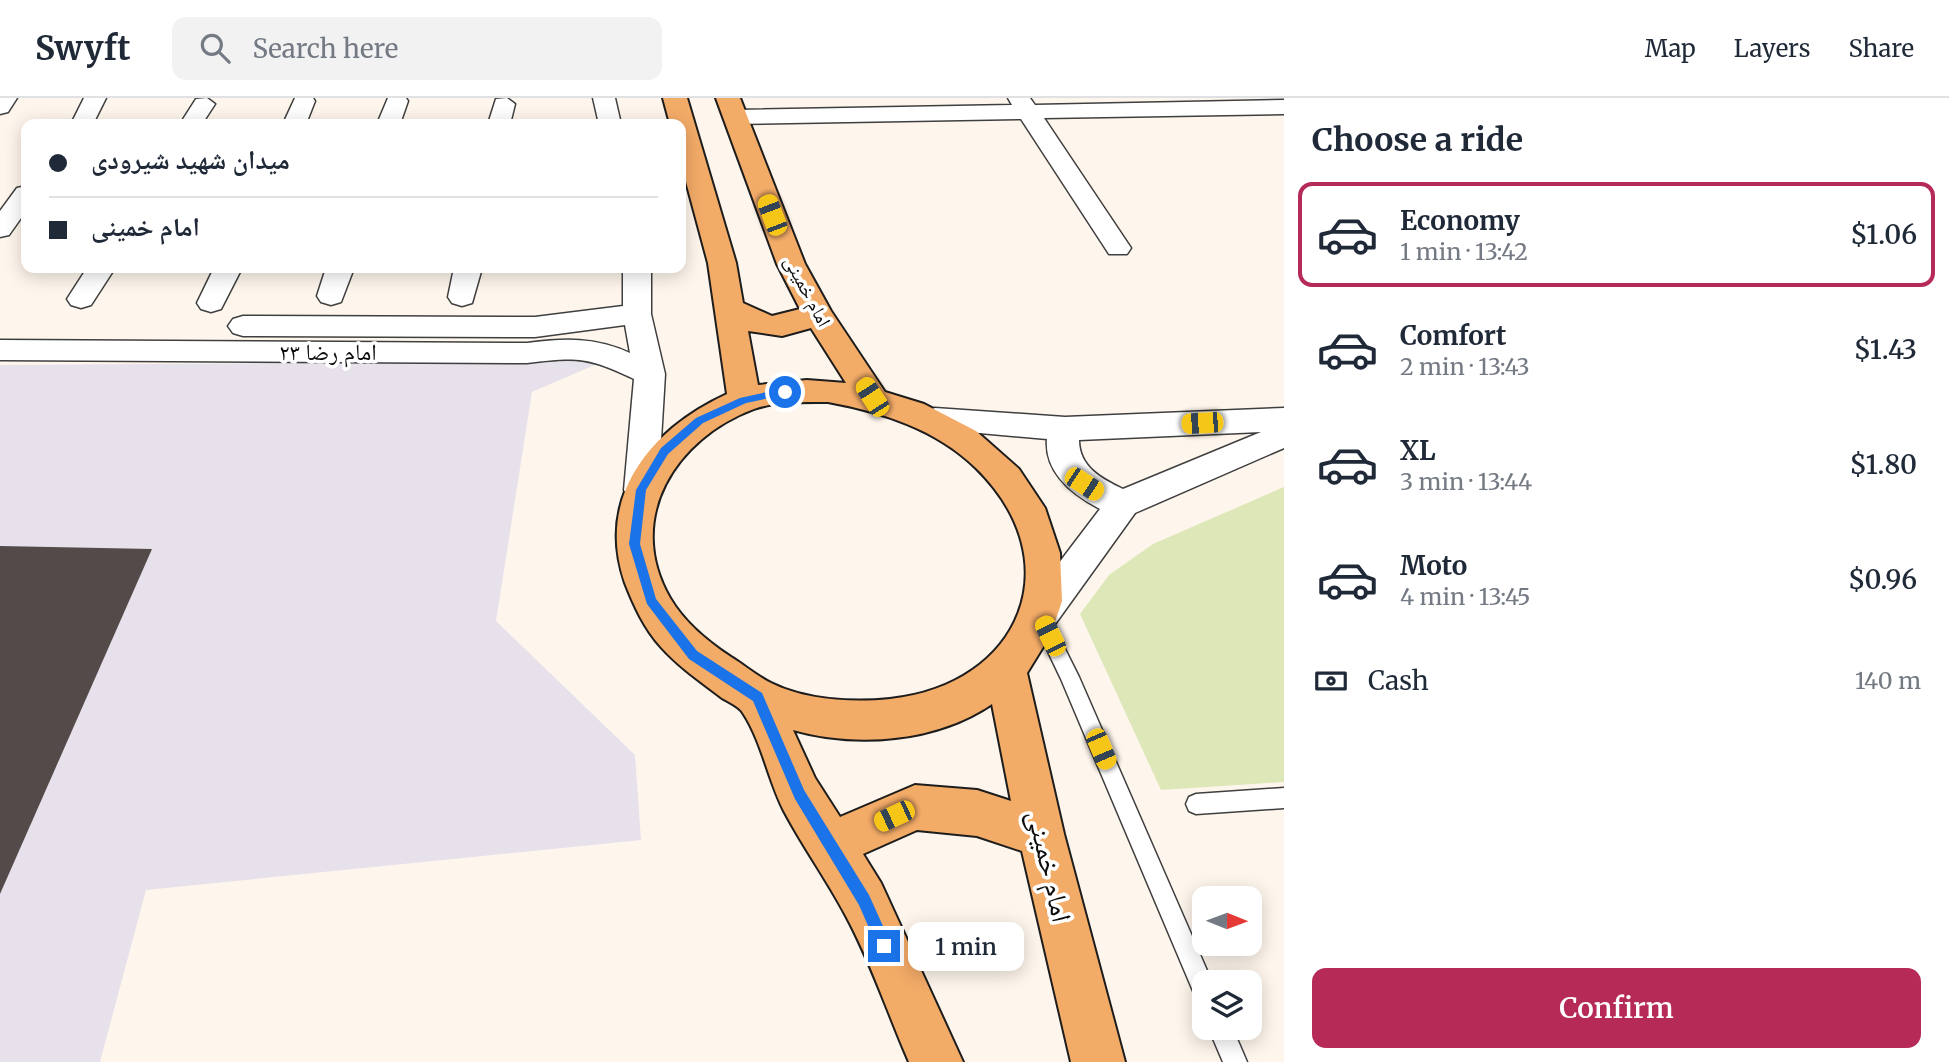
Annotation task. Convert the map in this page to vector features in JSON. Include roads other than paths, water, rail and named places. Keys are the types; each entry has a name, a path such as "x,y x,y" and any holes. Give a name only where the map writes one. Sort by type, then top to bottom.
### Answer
{"main road":[{"path":"676,98 682,119"},
{"name":"امام خمینی","path":"732,107 791,264 817,313 872,397"},
{"path":"686,134 722,264 744,400"},
{"path":"729,307 749,321 769,328 793,325 817,313"},
{"path":"817,391 872,397 934,420 986,456 1025,503 1044,558 1040,616 1006,670 968,697 920,715 866,720 811,714 758,697 693,655 651,601 634,544 641,490 664,451 700,421 744,400 785,392 817,391"},
{"name":"امام خمینی","path":"1006,670 1041,834 1098,1062"},
{"path":"758,697 799,794 864,900 936,1062"},
{"path":"831,845 915,807 977,813 1041,834"}],"street":[{"path":"0,107 6,98"},
{"path":"84,119 95,98"},
{"path":"604,98 609,119"},
{"path":"296,119 304,101"},
{"path":"391,119 397,101"},
{"path":"194,119 204,104"},
{"path":"732,107 1269,104 1284,125"},
{"path":"1023,105 1118,248"},
{"path":"0,229 19,197"},
{"path":"81,299 97,273"},
{"path":"211,303 226,273"},
{"path":"331,296 338,273"},
{"path":"461,297 467,273"},
{"path":"637,273 637,314 650,374 641,490"},
{"name":"امام رضا ۲۳","path":"0,325 534,327 637,314"},
{"name":"امام رضا ۲۳","path":"0,350 527,353 568,348 600,351 650,374"},
{"path":"934,420 1065,429 1284,419"},
{"path":"1065,429 1061,442 1063,456 1071,470 1084,484 1123,504"},
{"path":"1040,616 1123,504 1284,435"}],"lane":[{"path":"1040,616 1070,677 1195,970"},
{"path":"1196,804 1284,798"},
{"path":"1226,1040 1235,1062"}]}
